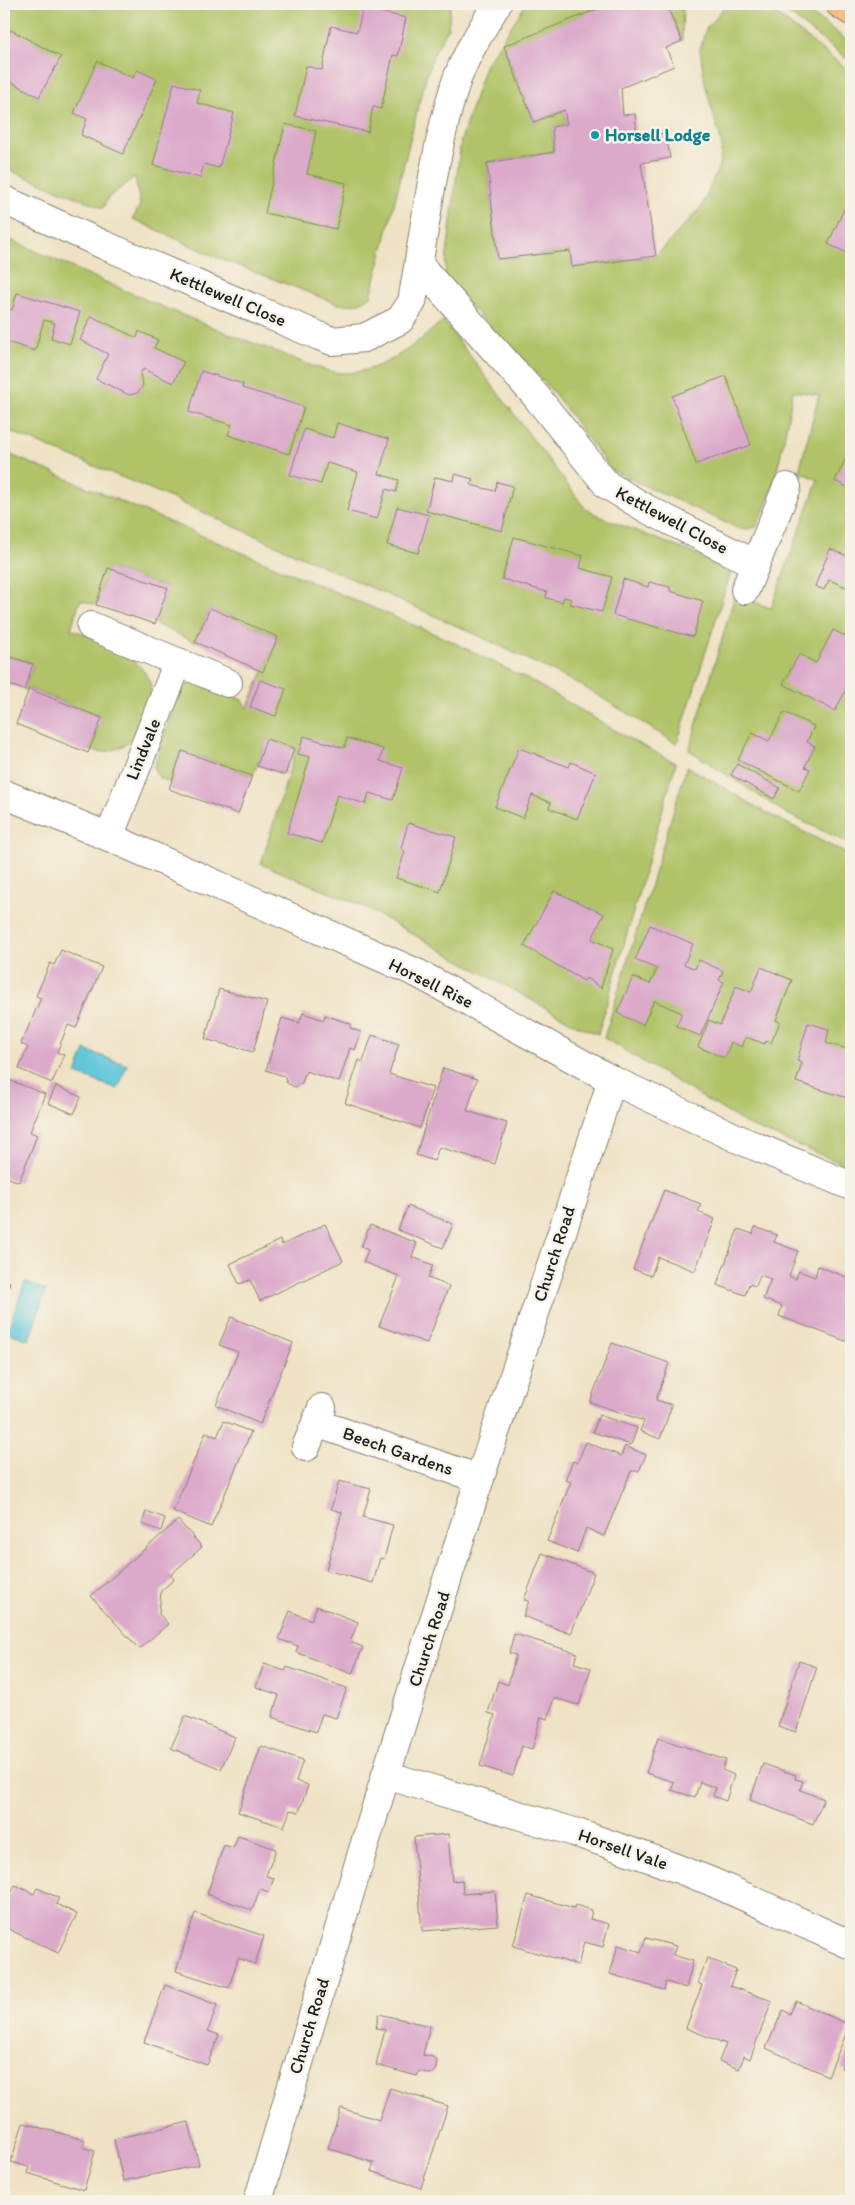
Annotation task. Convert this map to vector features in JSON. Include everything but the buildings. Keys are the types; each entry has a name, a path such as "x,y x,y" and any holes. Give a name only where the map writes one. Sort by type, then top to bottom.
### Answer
{"main road":[{"path":"840,4 851,11"}],"street":[{"name":"Kettlewell Close","path":"4,200 104,245 332,341 364,338 400,320 412,302 434,172 455,84 477,38 497,4"},
{"name":"Kettlewell Close","path":"419,266 535,395 608,485 647,509 755,564"},
{"path":"745,590 787,487"},
{"path":"91,626 228,683"},
{"name":"Lindvale","path":"109,837 178,662"},
{"name":"Horsell Rise","path":"4,794 109,837 419,974 612,1080 745,1142 851,1186"},
{"name":"Church Road","path":"258,2201 294,2074 386,1775 480,1479 612,1080"},
{"name":"Beech Gardens","path":"315,1426 480,1479"},
{"name":"Horsell Vale","path":"386,1775 574,1832 655,1860 710,1881 851,1945"}],"green space":[{"path":"4,4 282,4 281,7 451,4 448,28 433,56 424,84 371,296 356,304 338,304 216,257 133,219 140,205 135,177 108,198 103,208 4,168"},
{"path":"526,4 610,4 504,47 534,122 564,110 567,124 552,127 554,152 487,163 498,259 570,251 572,267 656,256 702,206 719,166 722,145 705,84 700,49 706,29 725,6 731,4 763,4 851,72 851,844 787,814 689,750 735,595 771,608 818,480 799,471 819,395 793,391 775,478 764,511 756,527 747,529 737,528 611,470 555,394 444,279 461,140 485,66"},
{"path":"666,4 683,4 682,41"},
{"path":"776,4 796,4 826,24 851,44 851,62"},
{"path":"4,237 202,323 306,364 335,372 358,372 385,363 398,356 443,320 585,508 603,518 732,568 677,744 581,685 475,634 155,491 4,429"},
{"path":"4,452 449,640 533,682 628,738 676,763 598,1034 580,1027 362,906 261,864 296,749 266,739 252,776 183,751 171,783 157,776 154,767 178,692 185,685 195,682 208,684 242,700 247,709 278,637 210,608 195,642 155,624 168,588 108,568 96,605 80,600 71,629 95,638 122,652 143,670 149,682 151,694 147,710 134,737 125,745 113,750 101,752 89,750 102,718 30,689 24,690 33,664 8,656 4,667"},
{"path":"687,766 765,812 851,856 851,1167 750,1126 604,1038"}],"water":[{"path":"85,1050 127,1065 118,1089 76,1074"},
{"path":"25,1282 46,1290 29,1340 7,1332"}],"place":[{"name":"Horsell Lodge","path":"595,135"}]}
